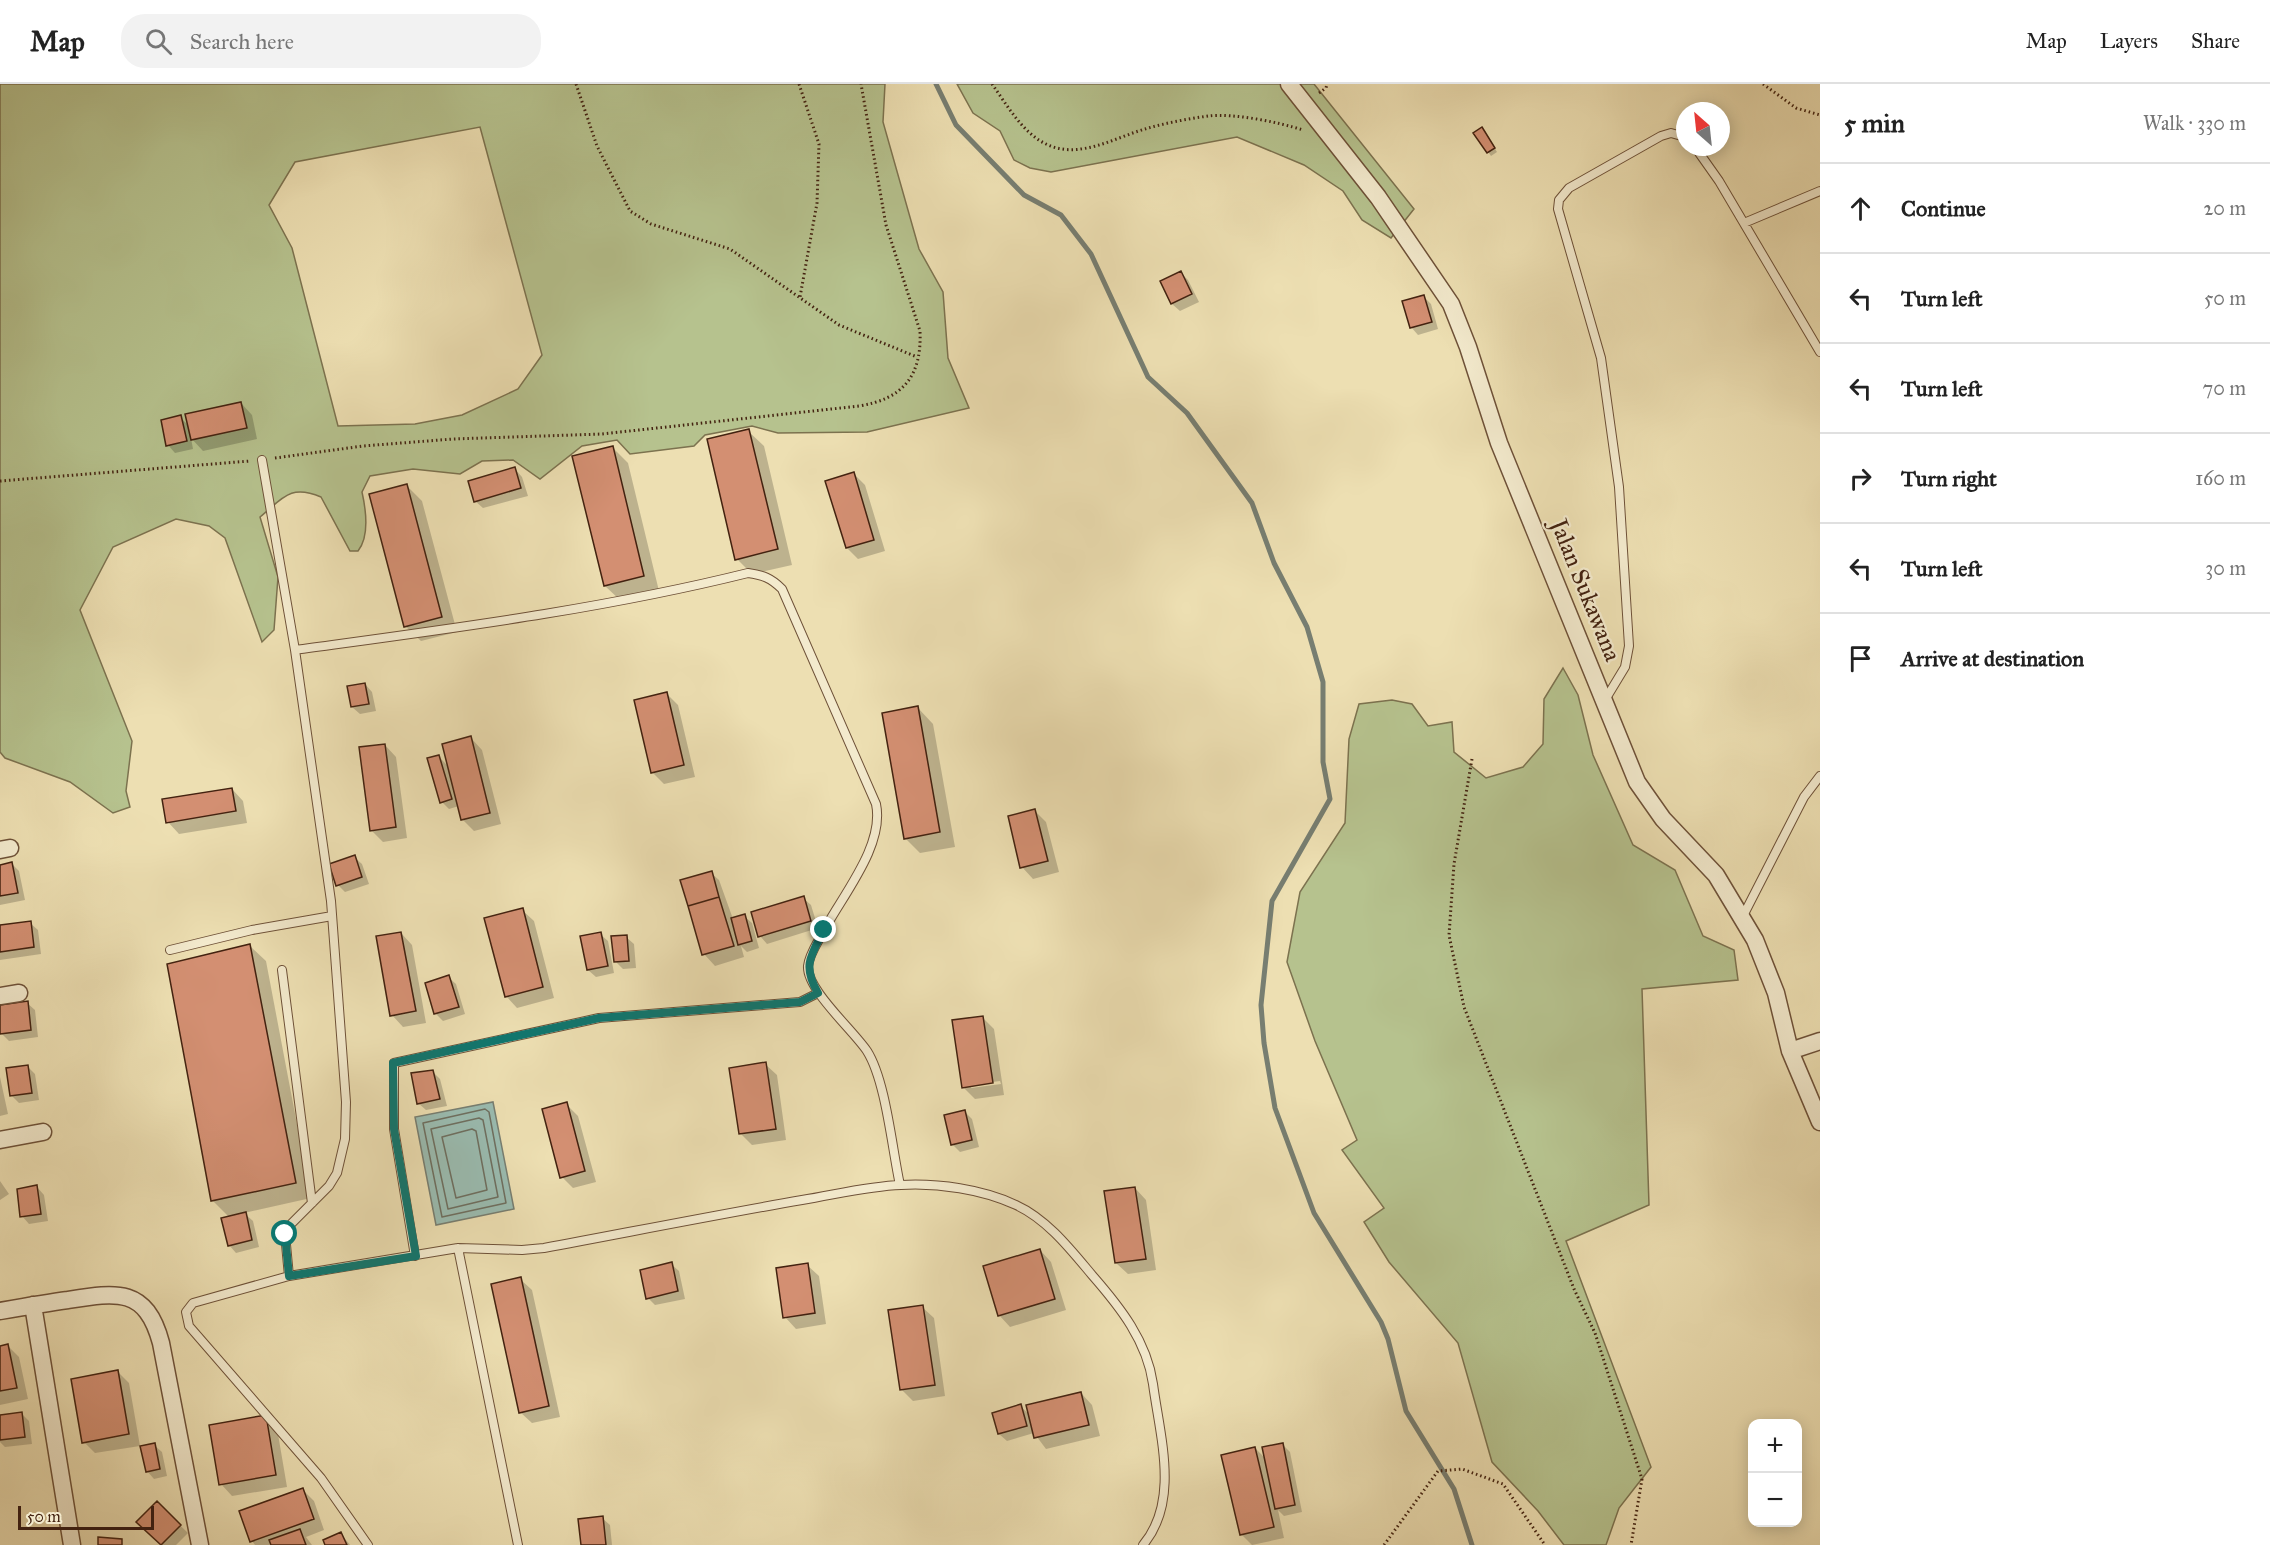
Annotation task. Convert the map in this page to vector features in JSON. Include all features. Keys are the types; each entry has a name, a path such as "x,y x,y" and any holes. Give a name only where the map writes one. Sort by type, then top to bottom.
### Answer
{"street":[{"name":"Jalan Sukawana","path":"1289,84 1378,197 1451,304 1468,347 1499,443 1644,795 1663,819 1707,863 1766,962 1790,1052 1820,1122"},
{"path":"0,996 19,993"},
{"path":"1790,1052 1820,1041"},
{"path":"0,1140 42,1132"},
{"path":"0,1311 109,1293 132,1299 150,1314 161,1343 200,1545"},
{"path":"33,1305 72,1545"}],"lane":[{"path":"1605,701 1620,677 1629,646 1623,532 1601,358 1561,219 1559,200 1569,188 1661,136 1671,133 1676,134"},
{"path":"1701,156 1744,223 1820,352"},
{"path":"1744,223 1820,191"},
{"path":"262,460 295,650 332,916 346,1121 342,1158 337,1173 329,1186 287,1228 285,1234 289,1276"},
{"path":"295,650 518,620 665,594 748,573 772,579 782,589 871,791 879,817 872,846 811,956 809,976 818,993 850,1028 869,1054 875,1069 900,1185"},
{"path":"1742,919 1804,797 1820,776"},
{"path":"170,950 252,930 332,916"},
{"path":"282,970 312,1203"},
{"path":"416,1256 394,1129 393,1063 599,1018 800,1002 818,993"},
{"path":"368,1545 321,1478 189,1326 186,1312 193,1303 289,1276 458,1248 533,1249 900,1185 968,1191 1016,1205 1032,1214 1077,1258 1126,1316 1145,1354 1152,1378 1165,1481 1165,1504 1161,1516 1155,1531 1143,1545"},
{"path":"458,1248 518,1545"}],"path":[{"path":"576,84 597,146 630,211 651,224 730,249 839,324 918,357"},
{"path":"799,84 819,144 817,202 800,297"},
{"path":"0,481 262,460 363,446 453,439 602,434 879,403 896,395 908,384 918,357 920,331 886,225 861,84"},
{"path":"992,84 1013,114 1028,130 1046,144 1069,150 1091,148 1147,128 1219,115 1290,126 1330,138"},
{"path":"1763,84 1796,108 1820,115"},
{"path":"1472,759 1454,864 1449,935 1464,1007 1511,1122 1574,1289 1595,1333 1642,1479 1631,1545"},
{"path":"1384,1545 1438,1471 1462,1469 1503,1484 1545,1545"}],"green space":[{"path":"0,84 885,84 883,122 919,249 943,292 948,358 969,408 867,432 778,433 752,426 705,435 694,446 630,454 617,440 582,446 540,479 513,460 482,461 460,474 413,469 370,476 362,492 366,530 358,551 350,551 321,497 310,493 294,493 281,499 260,517 278,577 274,630 262,642 225,538 209,526 176,519 113,547 80,610 132,741 126,791 130,807 113,813 70,782 5,758 0,752","holes":["480,127 542,355 518,389 462,415 415,424 338,426 292,248 269,205 295,162"]},
{"path":"957,84 1314,84 1414,209 1391,238 1362,220 1343,191 1304,165 1237,137 1051,172 1030,168 1014,160 1000,131 973,113"},
{"path":"1563,668 1578,695 1593,755 1633,845 1675,870 1703,936 1734,950 1738,980 1642,989 1649,1205 1566,1241 1651,1467 1619,1508 1606,1545 1564,1545 1538,1511 1492,1462 1458,1343 1389,1262 1364,1222 1384,1208 1342,1150 1357,1140 1315,1041 1287,962 1300,892 1345,823 1349,739 1359,704 1392,700 1412,704 1428,726 1452,722 1454,752 1486,778 1523,767 1543,744 1544,699"}],"water":[{"path":"493,1102 514,1209 436,1225 415,1117"}],"building":[{"path":"1482,127 1495,148 1487,153 1473,133"},
{"path":"1181,271 1192,294 1171,304 1160,281"},
{"path":"1424,295 1432,322 1410,328 1402,301"},
{"path":"241,402 247,428 191,440 185,414"},
{"path":"181,415 187,441 166,446 161,420"},
{"path":"749,429 778,549 735,560 707,439"},
{"path":"613,446 644,576 604,586 572,456"},
{"path":"515,467 521,488 474,502 468,481"},
{"path":"854,472 874,540 846,548 825,481"},
{"path":"407,484 442,617 404,627 369,494"},
{"path":"365,683 369,704 351,707 347,686"},
{"path":"667,692 684,765 651,773 634,700"},
{"path":"918,706 940,832 904,839 882,713"},
{"path":"471,736 490,813 461,820 442,744"},
{"path":"385,744 396,827 370,831 359,747"},
{"path":"439,755 452,799 440,803 427,758"},
{"path":"232,788 236,811 166,823 162,799"},
{"path":"1035,809 1048,861 1020,868 1008,816"},
{"path":"355,855 362,877 336,886 329,864"},
{"path":"12,862 18,893 0,896 0,865"},
{"path":"712,871 719,897 688,906 680,880"},
{"path":"804,896 811,921 758,937 751,912"},
{"path":"719,897 734,946 702,955 688,906"},
{"path":"523,908 543,987 505,997 484,918"},
{"path":"745,914 752,941 738,945 731,918"},
{"path":"31,921 34,947 0,952 0,925"},
{"path":"401,932 416,1011 390,1016 376,936"},
{"path":"601,932 608,966 587,970 580,936"},
{"path":"627,935 629,961 614,962 611,936"},
{"path":"250,944 296,1183 211,1201 167,964"},
{"path":"449,975 459,1007 434,1014 425,983"},
{"path":"28,1001 31,1030 0,1034 0,1005"},
{"path":"983,1016 993,1083 962,1088 952,1020"},
{"path":"766,1062 776,1129 739,1134 729,1068"},
{"path":"28,1065 32,1093 10,1096 6,1068"},
{"path":"433,1070 440,1099 417,1104 411,1073"},
{"path":"567,1102 585,1171 560,1178 542,1109"},
{"path":"965,1110 972,1140 951,1145 944,1115"},
{"path":"37,1185 41,1214 20,1217 17,1189"},
{"path":"1135,1187 1146,1259 1115,1263 1104,1191"},
{"path":"246,1212 252,1240 228,1246 221,1218"},
{"path":"1040,1249 1055,1299 998,1316 983,1266"},
{"path":"672,1262 678,1291 646,1299 640,1270"},
{"path":"808,1263 815,1313 783,1318 776,1268"},
{"path":"521,1277 549,1406 519,1413 491,1284"},
{"path":"923,1305 935,1385 900,1390 888,1310"},
{"path":"8,1344 17,1388 0,1391 0,1346"},
{"path":"118,1370 129,1434 82,1443 71,1379"},
{"path":"1081,1392 1089,1425 1034,1438 1026,1405"},
{"path":"1021,1404 1027,1426 998,1434 992,1413"},
{"path":"22,1412 25,1437 0,1440 0,1415"},
{"path":"266,1415 276,1475 219,1485 209,1425"},
{"path":"155,1443 160,1469 146,1472 140,1446"},
{"path":"1283,1443 1295,1505 1275,1509 1262,1447"},
{"path":"1255,1447 1274,1527 1240,1535 1221,1455"},
{"path":"303,1488 314,1519 250,1542 239,1511"},
{"path":"157,1501 181,1525 161,1545 136,1522"},
{"path":"603,1516 606,1545 581,1545 578,1519"},
{"path":"300,1529 306,1545 271,1545 269,1540"},
{"path":"341,1532 347,1545 325,1545 323,1540"},
{"path":"98,1537 122,1539 122,1545 98,1545"}],"waterway":[{"path":"936,84 956,125 1024,195 1061,215 1091,254 1148,377 1187,413 1252,503 1274,563 1307,627 1323,682 1323,762 1330,799 1272,901 1261,1005 1264,1043 1275,1108 1314,1213 1381,1322 1388,1339 1406,1411 1454,1489 1472,1545"}],"route":[{"path":"285,1234 289,1276 416,1256 394,1129 393,1063 599,1018 800,1002 818,993 809,976 808,966 824,930"}]}
